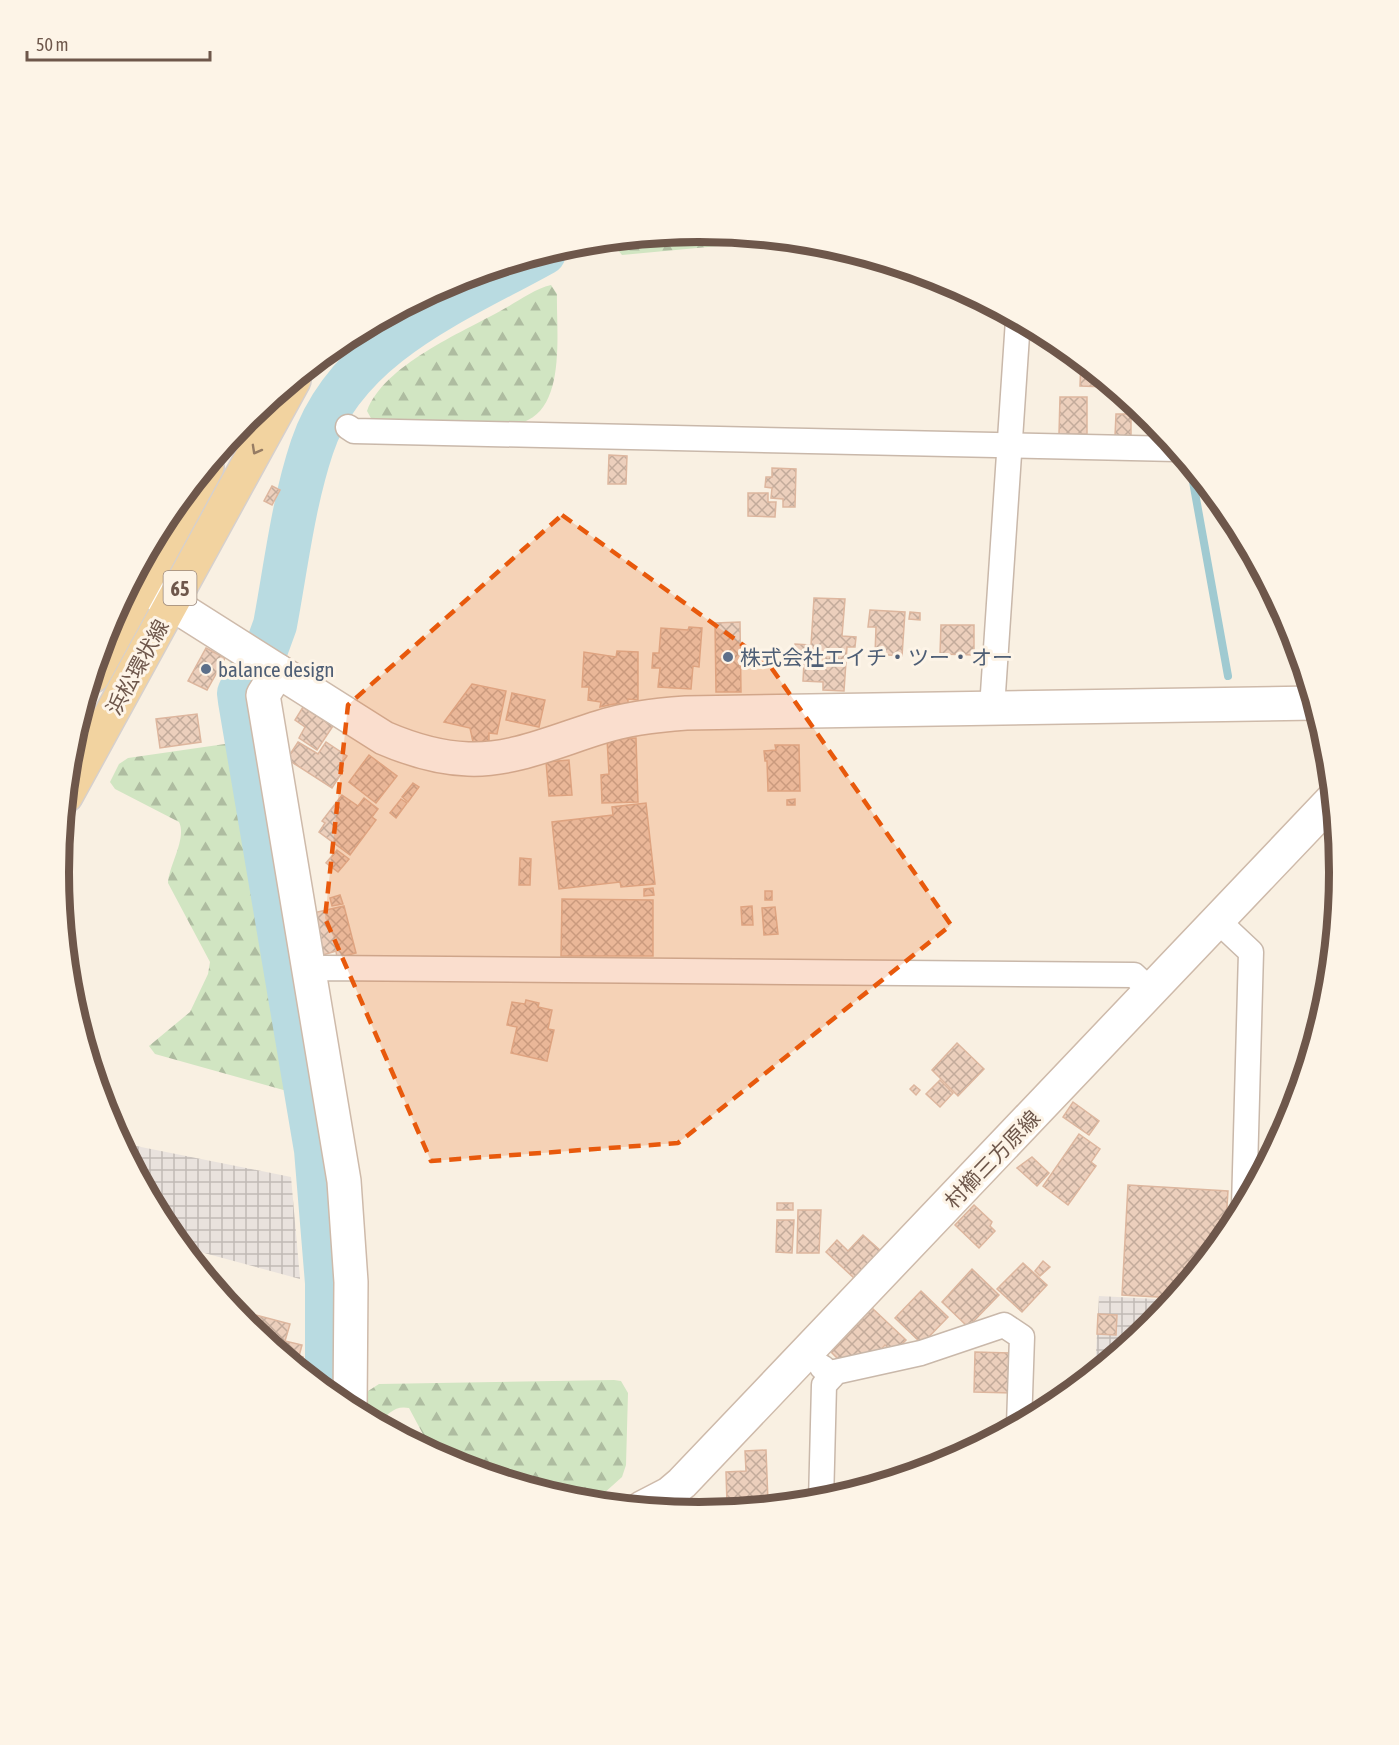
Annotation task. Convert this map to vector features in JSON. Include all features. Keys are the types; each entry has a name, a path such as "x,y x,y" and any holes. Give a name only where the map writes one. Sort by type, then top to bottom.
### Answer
{"main road":[{"name":"浜松環状線","path":"76,778 284,398"}],"street":[{"path":"992,708 1018,328"},
{"path":"348,427 354,431 1166,449"},
{"path":"140,583 384,738 421,752 470,759 499,757 603,726 658,714 1307,702"},
{"path":"278,671 263,695 339,1147 347,1214 352,1317 350,1398"},
{"name":"村櫛三方原線","path":"654,1502 676,1489 1327,807"},
{"path":"1218,921 1251,952 1244,1190"},
{"path":"309,971 324,968 1134,975 1151,991"},
{"path":"821,1491 824,1385 835,1372 944,1346 1004,1325 1022,1337 1019,1416"},
{"path":"807,1353 832,1376"}],"highlighted area":[{"path":"562,515 768,663 951,925 678,1143 431,1161 325,918 348,705"}],"shaded area":[{"path":"131,1145 291,1177 300,1279 195,1251 153,1188"},
{"path":"1099,1296 1163,1299 1115,1347 1096,1363"}],"green space":[{"path":"658,243 746,243 622,255 616,248"},
{"path":"551,285 557,294 556,363 554,381 540,411 528,420 510,425 372,420 367,411 376,394 406,365 446,340"},
{"path":"231,744 237,752 293,1081 287,1091 155,1054 149,1046 190,1012 208,974 210,962 168,883 181,836 179,822 115,789 110,782 119,764 128,758"},
{"path":"621,1381 628,1393 626,1465 622,1477 602,1495 536,1482 497,1470 426,1440 409,1408 396,1409 384,1419 363,1406 365,1393 379,1384"}],"building":[{"path":"1081,370 1101,387 1080,386"},
{"path":"1060,397 1087,397 1087,434 1059,434"},
{"path":"1116,414 1131,414 1131,437 1115,436"},
{"path":"609,455 627,456 626,484 608,484"},
{"path":"772,468 796,469 795,507 783,507 783,499 771,498 772,488 765,487 766,477 772,477"},
{"path":"272,486 280,490 272,505 264,501"},
{"path":"748,493 768,493 768,502 776,502 775,517 748,516"},
{"path":"814,598 845,599 842,636 856,637 855,647 847,647 844,691 823,690 823,682 803,681 804,662 794,661 795,644 811,645"},
{"path":"870,610 905,612 902,656 875,654 876,627 868,627"},
{"path":"910,612 920,613 920,620 909,619"},
{"path":"740,622 741,692 716,692 715,623"},
{"path":"941,625 974,625 974,655 940,654"},
{"path":"689,627 702,628 699,667 693,666 691,689 658,687 660,668 652,668 653,653 659,653 661,628 688,630"},
{"path":"206,648 225,658 207,690 188,681"},
{"path":"617,651 638,652 638,700 628,699 628,705 614,704 600,707 601,702 588,700 589,687 582,687 584,652 616,657"},
{"path":"472,684 506,691 497,734 489,733 489,741 473,742 470,728 444,722"},
{"path":"512,693 545,700 539,727 506,720"},
{"path":"303,707 333,726 317,750 299,738 305,727 295,720"},
{"path":"197,714 201,742 160,748 156,719"},
{"path":"636,738 638,802 602,803 601,775 609,774 607,739"},
{"path":"298,742 318,754 326,742 347,756 339,768 343,771 332,788 287,759"},
{"path":"775,745 799,745 800,791 768,791 767,761 765,761 764,751 776,750"},
{"path":"369,755 397,776 376,803 349,782"},
{"path":"569,760 572,795 549,796 546,762"},
{"path":"413,783 419,787 408,802 402,797"},
{"path":"342,795 358,806 364,798 378,809 372,817 376,820 350,855 319,832 325,823 322,821"},
{"path":"401,799 407,803 396,818 390,813"},
{"path":"795,799 795,805 787,805 787,800"},
{"path":"646,803 655,884 621,887 620,882 559,889 552,822 613,815 612,807"},
{"path":"337,850 349,859 338,872 326,863"},
{"path":"520,858 531,859 530,885 519,885"},
{"path":"653,888 654,895 644,896 644,889"},
{"path":"765,891 772,891 772,900 765,900"},
{"path":"340,895 343,904 332,906 330,898"},
{"path":"562,899 653,900 653,956 561,956"},
{"path":"344,906 356,953 337,958 336,951 323,955 313,913"},
{"path":"752,906 753,925 742,925 741,907"},
{"path":"775,907 778,934 764,935 762,908"},
{"path":"526,1000 539,1003 538,1007 552,1010 548,1029 554,1030 547,1061 511,1053 517,1027 507,1025 512,1002 525,1004"},
{"path":"957,1043 984,1069 958,1096 932,1070"},
{"path":"940,1080 953,1093 940,1107 926,1094"},
{"path":"914,1085 920,1090 916,1095 910,1089"},
{"path":"1073,1102 1099,1121 1089,1135 1063,1117"},
{"path":"1079,1134 1100,1149 1091,1162 1096,1166 1068,1205 1043,1186"},
{"path":"1032,1157 1049,1173 1037,1186 1017,1168"},
{"path":"1128,1185 1228,1191 1226,1220 1200,1256 1165,1297 1122,1295"},
{"path":"777,1203 793,1203 793,1210 777,1210"},
{"path":"974,1205 992,1222 990,1226 995,1231 979,1248 955,1225"},
{"path":"798,1210 821,1210 819,1253 797,1253"},
{"path":"777,1220 794,1220 792,1253 776,1252"},
{"path":"863,1235 881,1251 855,1279 826,1252 837,1240 848,1251"},
{"path":"1043,1261 1050,1267 1040,1276 1035,1271"},
{"path":"1023,1263 1047,1285 1022,1312 997,1289"},
{"path":"972,1269 999,1295 968,1327 942,1302"},
{"path":"921,1291 948,1317 922,1344 895,1318"},
{"path":"872,1308 906,1340 898,1348 890,1350 885,1345 878,1353 840,1361 831,1352"},
{"path":"252,1314 290,1324 285,1341 302,1345 299,1356 303,1357 302,1361 284,1347"},
{"path":"1098,1314 1117,1315 1116,1335 1097,1334"},
{"path":"975,1352 1010,1353 1012,1393 974,1392"},
{"path":"766,1450 768,1499 727,1502 726,1472 746,1471 745,1451"}],"waterway":[{"path":"267,647 275,625 305,469 328,411 350,380 408,329 510,271"},
{"path":"1193,480 1228,676"},
{"path":"246,678 239,693 240,701 316,1150 327,1283 327,1381"}],"place":[{"name":"株式会社エイチ・ツー・オー","path":"728,657"},
{"name":"balance design","path":"206,669"}]}
